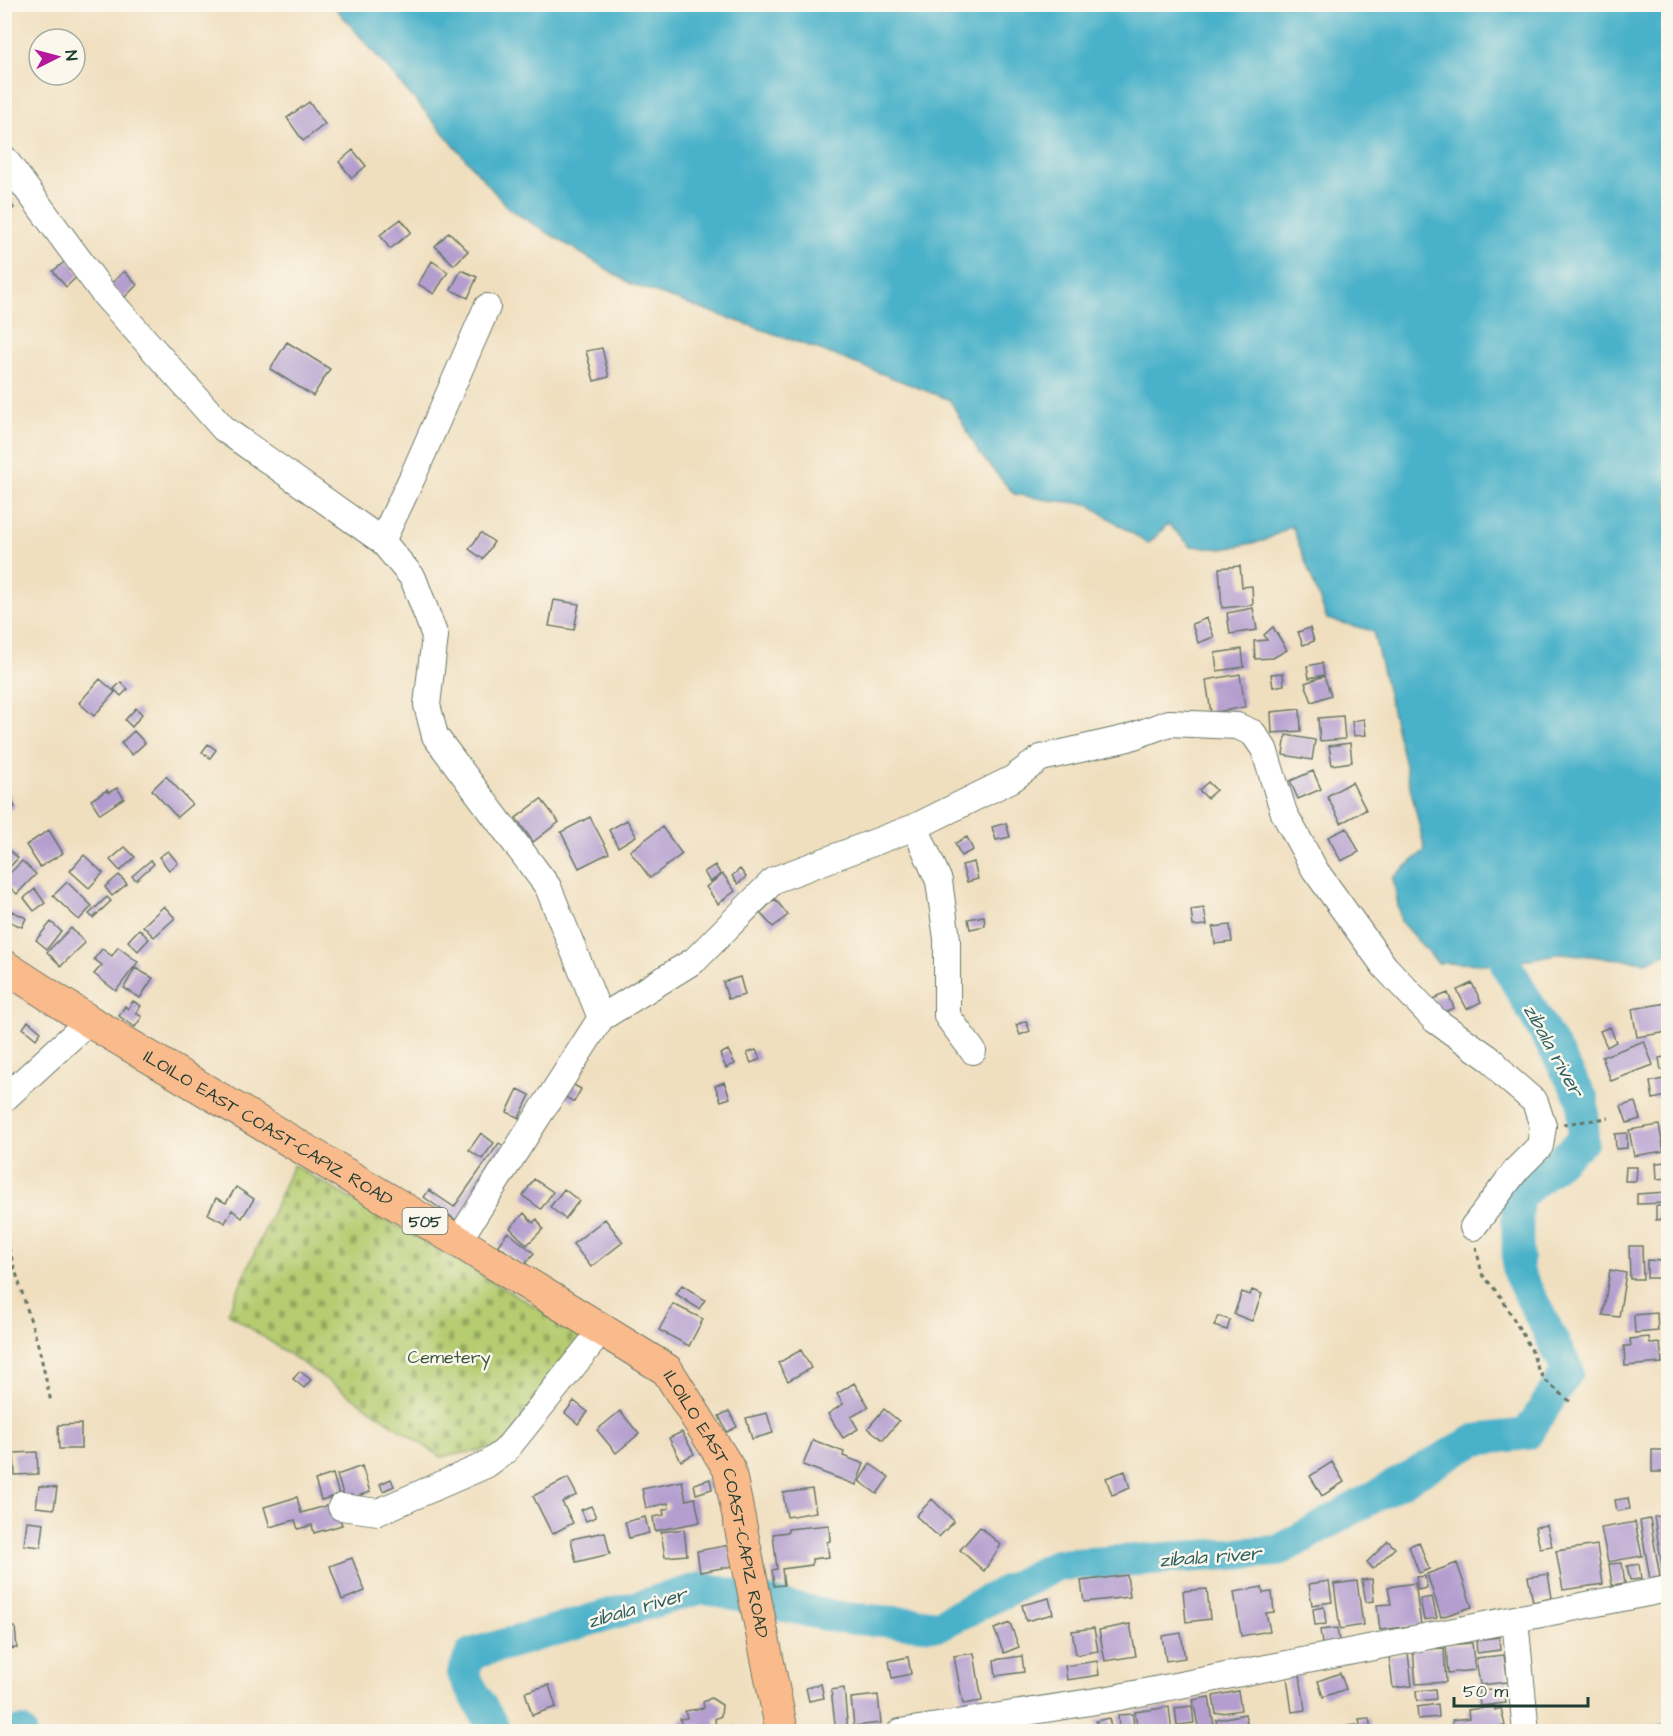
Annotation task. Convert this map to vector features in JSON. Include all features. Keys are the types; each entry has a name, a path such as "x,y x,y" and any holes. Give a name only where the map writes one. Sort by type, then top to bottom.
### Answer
{"main road":[{"name":"ILOILO EAST COAST-CAPIZ ROAD","path":"4,966 89,1021 458,1241 667,1370 729,1469 782,1731"}],"street":[{"path":"4,158 104,294 224,429 382,542 413,578 435,636 427,705 435,736 548,887 601,1018"},
{"path":"382,542 487,307"},
{"path":"458,1241 601,1018 695,960 774,880 915,827 1012,779 1041,758 1128,738 1169,723 1238,726 1254,733 1264,749 1284,813 1315,870 1385,967 1435,1020 1493,1061 1506,1077 1535,1102 1543,1126 1540,1146 1518,1169 1473,1227"},
{"path":"915,827 939,881 947,939 947,1016 973,1051"},
{"path":"4,1099 89,1021"},
{"path":"341,1507 378,1512 486,1465 506,1451 602,1330"},
{"path":"900,1731 1108,1699 1668,1589"},
{"path":"1515,1620 1526,1731"}],"path":[{"path":"1554,1125 1609,1118"},
{"path":"4,1221 10,1253 39,1348 51,1402"},
{"path":"1473,1227 1482,1274 1501,1297 1531,1349 1538,1369 1545,1380 1572,1403"}],"green space":[{"name":"Cemetery","path":"293,1165 589,1338 501,1447 441,1457 228,1313"}],"water":[{"path":"333,5 1668,5 1668,953 1646,962 1561,953 1506,964 1438,963 1401,922 1393,878 1425,850 1373,631 1327,619 1292,526 1263,541 1223,549 1191,546 1168,524 1148,544 1088,504 1014,494 979,453 950,400 818,349 631,284 509,209"}],"building":[{"path":"309,102 325,124 303,141 287,118"},
{"path":"353,150 366,166 352,178 339,162"},
{"path":"4,192 14,208 4,214"},
{"path":"401,219 411,232 390,249 380,235"},
{"path":"449,232 468,251 454,265 435,246"},
{"path":"68,259 80,274 66,287 53,271"},
{"path":"432,261 448,272 434,294 418,284"},
{"path":"461,270 477,277 468,298 451,290"},
{"path":"124,271 137,285 123,299 110,285"},
{"path":"287,342 330,369 313,396 270,369"},
{"path":"602,348 609,377 594,381 586,351"},
{"path":"481,533 494,542 483,559 469,549"},
{"path":"1240,566 1242,587 1252,586 1253,605 1222,608 1219,568"},
{"path":"554,600 579,604 574,630 549,626"},
{"path":"1253,608 1257,630 1230,634 1227,613"},
{"path":"1207,618 1214,637 1198,643 1192,624"},
{"path":"1273,627 1287,650 1273,658 1255,659 1254,641 1267,640 1264,635"},
{"path":"1310,628 1314,641 1303,645 1298,632"},
{"path":"1242,649 1244,667 1217,671 1215,653"},
{"path":"1322,663 1324,675 1309,678 1307,666"},
{"path":"1283,673 1284,685 1273,687 1271,674"},
{"path":"1240,674 1245,707 1211,713 1206,680"},
{"path":"1324,676 1331,695 1312,702 1305,683"},
{"path":"100,679 115,692 94,716 79,703"},
{"path":"121,682 128,689 121,696 114,689"},
{"path":"136,708 142,714 132,727 125,720"},
{"path":"1300,709 1301,731 1272,733 1271,712"},
{"path":"1343,716 1345,739 1320,741 1318,718"},
{"path":"1364,719 1366,735 1354,736 1352,721"},
{"path":"134,731 145,743 132,755 121,743"},
{"path":"1286,735 1315,740 1312,760 1283,755"},
{"path":"1350,743 1352,762 1332,765 1329,746"},
{"path":"208,744 216,750 210,758 202,752"},
{"path":"1313,771 1321,789 1298,799 1290,781"},
{"path":"166,776 192,804 177,817 152,790"},
{"path":"1208,782 1216,790 1207,798 1199,790"},
{"path":"1352,782 1366,810 1341,823 1327,796"},
{"path":"4,785 15,807 4,812"},
{"path":"117,788 124,798 100,814 91,800 107,790 108,793"},
{"path":"541,799 559,822 533,842 516,818"},
{"path":"590,817 609,853 579,868 561,832"},
{"path":"627,820 636,836 618,847 609,830"},
{"path":"1006,823 1010,837 996,840 992,827"},
{"path":"662,827 682,854 650,878 630,851"},
{"path":"1347,828 1359,852 1341,861 1328,837"},
{"path":"49,830 63,853 40,867 26,845"},
{"path":"967,837 973,850 961,856 955,843"},
{"path":"4,845 18,858 4,873"},
{"path":"125,847 135,857 120,871 110,860"},
{"path":"168,851 178,863 169,870 159,857"},
{"path":"84,855 103,873 89,888 70,871"},
{"path":"151,860 154,864 136,880 132,876"},
{"path":"22,861 36,874 17,894 4,882 4,879"},
{"path":"974,862 978,879 967,882 962,865"},
{"path":"715,865 721,875 710,882 704,872"},
{"path":"740,869 746,877 738,884 732,876"},
{"path":"723,874 735,891 718,904 706,887"},
{"path":"119,875 127,884 112,896 105,887"},
{"path":"67,882 92,906 79,920 53,896"},
{"path":"35,889 45,903 34,911 24,898"},
{"path":"107,897 111,901 93,918 89,914"},
{"path":"775,899 788,915 773,927 760,913"},
{"path":"164,906 175,918 154,937 143,926"},
{"path":"1204,908 1207,925 1193,926 1191,910"},
{"path":"12,911 26,918 22,927 8,921"},
{"path":"984,916 985,926 970,929 968,919"},
{"path":"51,922 61,931 47,949 36,940"},
{"path":"1230,925 1232,942 1215,944 1213,927"},
{"path":"71,928 85,943 61,966 47,952"},
{"path":"139,929 149,939 138,951 128,941"},
{"path":"118,947 138,962 116,991 94,974 102,965 94,959 102,949 112,956"},
{"path":"135,968 153,978 140,998 124,988"},
{"path":"740,977 745,995 728,999 723,982"},
{"path":"1472,983 1481,1002 1467,1009 1457,990"},
{"path":"1448,993 1454,1008 1439,1014 1433,999"},
{"path":"133,1001 141,1006 136,1013 142,1017 135,1027 119,1016 125,1006 128,1009"},
{"path":"1667,1003 1668,1032 1637,1037 1632,1009"},
{"path":"28,1021 41,1032 36,1039 23,1028"},
{"path":"1026,1021 1030,1031 1020,1035 1016,1025"},
{"path":"1610,1027 1616,1042 1607,1047 1600,1031"},
{"path":"1644,1041 1653,1065 1611,1081 1602,1057"},
{"path":"728,1050 735,1064 726,1068 720,1054"},
{"path":"756,1050 760,1059 751,1063 747,1053"},
{"path":"1668,1056 1668,1069 1661,1070 1659,1058"},
{"path":"1663,1079 1666,1096 1653,1099 1650,1082"},
{"path":"567,1081 581,1089 574,1102 560,1094"},
{"path":"724,1082 730,1098 721,1101 715,1086"},
{"path":"518,1089 530,1095 519,1118 507,1112"},
{"path":"1635,1102 1640,1119 1627,1123 1621,1106"},
{"path":"1659,1125 1664,1151 1634,1156 1629,1130"},
{"path":"481,1133 494,1143 482,1159 469,1150"},
{"path":"1627,1133 1627,1148 1616,1149 1615,1134"},
{"path":"499,1143 511,1151 460,1223 424,1197 429,1190 454,1207"},
{"path":"1666,1162 1667,1178 1657,1179 1656,1163"},
{"path":"1626,1167 1637,1167 1636,1181 1625,1181"},
{"path":"534,1179 553,1192 541,1209 523,1196"},
{"path":"236,1187 254,1199 242,1218 232,1210 225,1223 208,1214 216,1198 226,1203"},
{"path":"564,1189 579,1201 565,1219 550,1207"},
{"path":"1668,1192 1668,1203 1637,1204 1637,1194"},
{"path":"1656,1206 1668,1206 1668,1219 1656,1220"},
{"path":"524,1213 533,1223 537,1219 543,1229 527,1245 510,1228"},
{"path":"605,1219 623,1242 591,1267 573,1244"},
{"path":"508,1232 534,1253 524,1266 498,1245"},
{"path":"1629,1246 1642,1246 1643,1279 1630,1279"},
{"path":"1647,1260 1663,1261 1663,1278 1647,1278"},
{"path":"1610,1270 1626,1273 1619,1317 1603,1315"},
{"path":"682,1285 705,1300 699,1309 676,1294"},
{"path":"1252,1290 1262,1294 1252,1321 1234,1314 1242,1292 1250,1295"},
{"path":"673,1304 703,1319 689,1346 659,1330"},
{"path":"1657,1313 1658,1331 1635,1333 1634,1315"},
{"path":"1218,1316 1230,1320 1227,1330 1214,1326"},
{"path":"1649,1337 1650,1344 1660,1343 1662,1363 1625,1366 1624,1346 1631,1346 1630,1339"},
{"path":"801,1350 811,1368 788,1381 778,1363"},
{"path":"300,1371 311,1380 304,1388 293,1379"},
{"path":"854,1383 869,1407 851,1417 858,1429 843,1438 828,1414 843,1404 837,1394"},
{"path":"574,1401 588,1412 578,1424 565,1413"},
{"path":"884,1409 899,1421 883,1440 868,1428"},
{"path":"620,1411 639,1434 616,1453 597,1430"},
{"path":"729,1411 737,1427 727,1432 719,1416"},
{"path":"767,1413 773,1433 752,1439 746,1418"},
{"path":"81,1424 81,1449 59,1449 58,1425"},
{"path":"682,1432 694,1454 681,1461 669,1438"},
{"path":"813,1440 844,1452 843,1456 864,1464 856,1485 803,1465"},
{"path":"1652,1450 1668,1450 1668,1472 1652,1472"},
{"path":"37,1452 38,1474 15,1475 14,1453"},
{"path":"1332,1462 1344,1482 1322,1496 1310,1476"},
{"path":"870,1464 889,1477 877,1494 859,1481"},
{"path":"362,1466 370,1492 345,1500 337,1475"},
{"path":"1125,1471 1130,1488 1112,1495 1106,1478"},
{"path":"333,1474 339,1495 321,1500 315,1480"},
{"path":"568,1478 577,1495 562,1502 573,1523 552,1534 533,1496"},
{"path":"391,1479 394,1486 383,1491 380,1484"},
{"path":"710,1479 712,1489 696,1494 694,1484"},
{"path":"682,1481 686,1500 695,1498 700,1522 655,1531 653,1517 664,1515 663,1510 669,1508 668,1503 646,1508 642,1489"},
{"path":"39,1486 57,1488 54,1509 36,1507"},
{"path":"812,1489 816,1512 787,1517 783,1493"},
{"path":"297,1497 301,1513 329,1505 331,1512 337,1510 342,1525 314,1533 312,1525 298,1529 295,1520 270,1527 264,1507"},
{"path":"1628,1498 1630,1509 1617,1511 1615,1500"},
{"path":"932,1499 954,1521 939,1537 916,1516"},
{"path":"591,1506 596,1517 586,1521 581,1510"},
{"path":"1666,1515 1668,1577 1664,1577 1654,1517"},
{"path":"645,1517 649,1533 629,1538 625,1522"},
{"path":"1650,1519 1660,1577 1650,1579 1640,1521"},
{"path":"27,1521 44,1523 41,1547 24,1545"},
{"path":"1635,1522 1642,1556 1608,1562 1601,1528"},
{"path":"829,1525 830,1541 827,1542 829,1557 812,1559 812,1565 782,1569 784,1585 774,1586 772,1570 777,1569 773,1534 788,1532 788,1529"},
{"path":"1547,1525 1552,1546 1540,1548 1535,1527"},
{"path":"980,1527 1001,1545 984,1571 960,1550"},
{"path":"684,1529 687,1555 665,1557 661,1532"},
{"path":"605,1532 610,1554 576,1562 571,1539"},
{"path":"1388,1541 1395,1548 1373,1569 1367,1562"},
{"path":"1419,1542 1429,1569 1419,1573 1409,1546"},
{"path":"729,1545 733,1566 700,1572 697,1551"},
{"path":"1597,1545 1603,1584 1563,1590 1556,1551"},
{"path":"352,1558 365,1591 342,1600 330,1566"},
{"path":"1457,1563 1472,1607 1441,1617 1427,1574"},
{"path":"1622,1563 1625,1583 1612,1585 1609,1564"},
{"path":"1639,1564 1641,1579 1630,1580 1627,1566"},
{"path":"1548,1574 1552,1598 1533,1602 1528,1577"},
{"path":"1127,1575 1130,1597 1084,1602 1081,1581"},
{"path":"1425,1576 1427,1588 1418,1590 1416,1577"},
{"path":"1372,1579 1374,1601 1366,1602 1362,1580"},
{"path":"1329,1581 1332,1602 1312,1605 1309,1584"},
{"path":"1357,1581 1363,1625 1340,1629 1334,1584"},
{"path":"1415,1583 1421,1625 1380,1630 1377,1605 1391,1604 1388,1587"},
{"path":"1262,1587 1263,1593 1272,1592 1274,1612 1266,1613 1270,1631 1241,1636 1234,1592"},
{"path":"1207,1589 1210,1619 1186,1622 1183,1591"},
{"path":"1432,1597 1437,1618 1424,1620 1420,1599"},
{"path":"1049,1598 1053,1614 1026,1621 1022,1605"},
{"path":"1324,1607 1326,1624 1315,1625 1313,1609"},
{"path":"1010,1623 1019,1647 1004,1653 994,1629"},
{"path":"1130,1624 1136,1656 1105,1661 1099,1630"},
{"path":"15,1627 17,1648 6,1649 4,1628"},
{"path":"1094,1628 1098,1651 1076,1655 1072,1631"},
{"path":"1337,1628 1339,1641 1322,1644 1320,1630"},
{"path":"1181,1633 1185,1658 1166,1661 1162,1636"},
{"path":"1499,1637 1500,1650 1477,1653 1476,1640"},
{"path":"1472,1643 1475,1670 1448,1673 1446,1645"},
{"path":"1444,1648 1446,1682 1416,1684 1413,1650"},
{"path":"974,1653 982,1701 963,1704 954,1656"},
{"path":"1408,1653 1412,1686 1393,1688 1389,1656"},
{"path":"1504,1655 1508,1682 1480,1685 1476,1658"},
{"path":"1022,1656 1024,1672 996,1676 994,1660"},
{"path":"908,1657 911,1674 892,1678 889,1661"},
{"path":"1097,1661 1099,1675 1067,1680 1065,1666"},
{"path":"1340,1673 1346,1689 1323,1697 1318,1681"},
{"path":"1300,1675 1305,1710 1292,1712 1287,1677"},
{"path":"821,1684 824,1698 809,1701 806,1688"},
{"path":"549,1685 556,1707 532,1715 525,1692"},
{"path":"844,1688 848,1732 836,1732 831,1690"},
{"path":"1504,1688 1506,1703 1480,1706 1478,1690"},
{"path":"1435,1689 1436,1699 1417,1701 1416,1691"},
{"path":"1238,1691 1241,1710 1216,1714 1213,1696"},
{"path":"878,1695 881,1723 854,1726 851,1698"},
{"path":"1209,1697 1215,1732 1199,1732 1193,1700"},
{"path":"711,1698 722,1705 721,1716 715,1719 716,1728 730,1726 731,1732 683,1732 680,1719 687,1718 685,1711 704,1708 703,1702"},
{"path":"1438,1704 1439,1717 1418,1719 1417,1707"},
{"path":"1192,1706 1194,1723 1177,1725 1175,1708"},
{"path":"1494,1706 1495,1710 1501,1708 1505,1726 1498,1727 1498,1732 1454,1732 1452,1720 1469,1718 1468,1710"},
{"path":"1169,1707 1172,1732 1138,1732 1135,1712"},
{"path":"1133,1714 1134,1730 1119,1730 1118,1715"},
{"path":"1245,1714 1249,1732 1218,1732 1216,1720"},
{"path":"1109,1718 1112,1732 1099,1732 1096,1721"},
{"path":"1369,1718 1371,1730 1361,1731 1359,1719"},
{"path":"1668,1724 1668,1732 1643,1732 1643,1728"},
{"path":"1357,1725 1358,1732 1337,1732 1336,1727"}],"waterway":[{"name":"zibala river","path":"496,1732 463,1674 471,1654 702,1588 840,1618 939,1625 1057,1565 1278,1551 1475,1440 1527,1434 1568,1371 1518,1272 1517,1198 1583,1140 1583,1100 1506,964"}]}
